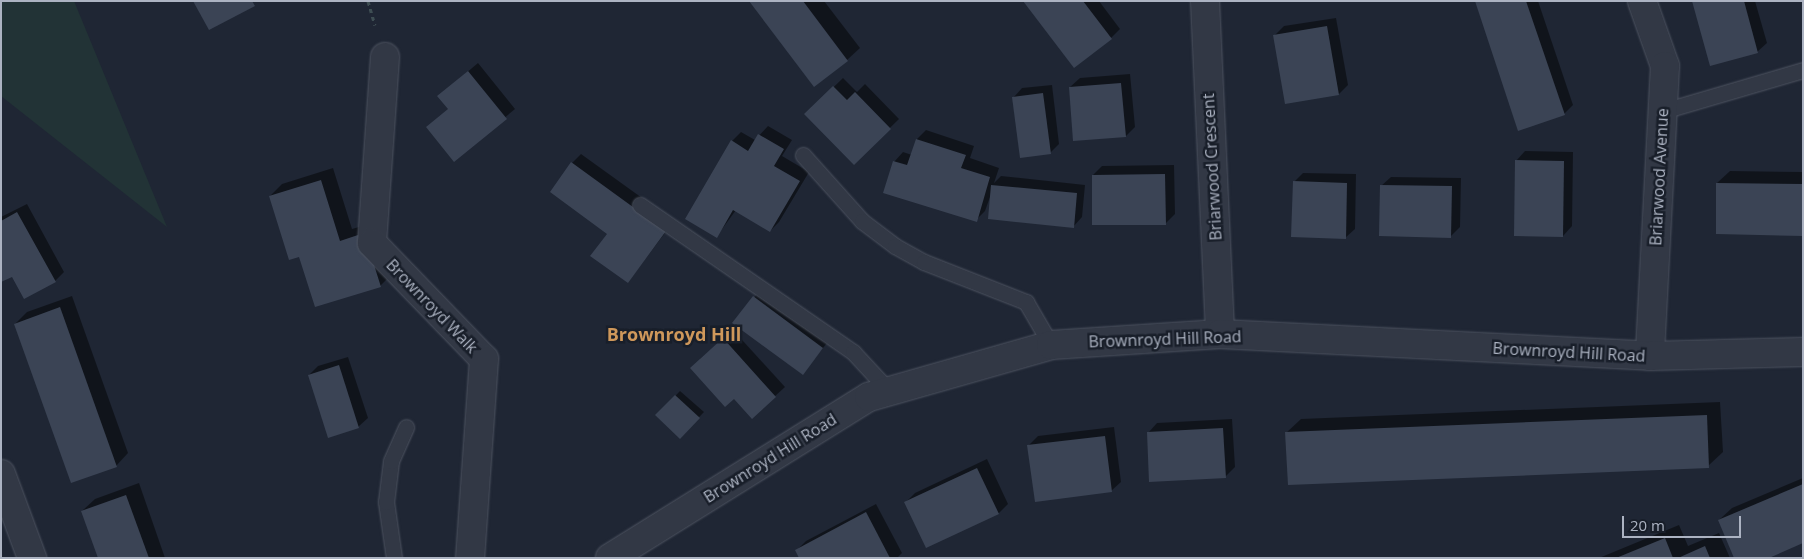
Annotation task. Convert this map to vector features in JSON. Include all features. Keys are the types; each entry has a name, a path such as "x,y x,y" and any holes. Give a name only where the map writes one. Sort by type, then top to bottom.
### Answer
{"street":[{"name":"Briarwood Crescent","path":"1205,1 1220,334"},
{"name":"Briarwood Avenue","path":"1642,1 1665,66 1650,356"},
{"name":"Brownroyd Walk","path":"385,57 372,243 484,359 470,558"},
{"name":"Brownroyd Hill Road","path":"610,558 869,397 1050,345 1220,334 1650,356 1803,352"},
{"path":"1,474 32,558"}],"lane":[{"path":"1663,111 1803,70"},
{"path":"804,156 862,221 895,246 924,262 1026,302 1050,345"},
{"path":"640,205 853,352 889,391"},
{"path":"394,558 386,502 391,460 406,427"}],"shaded area":[{"path":"1,1 74,1 167,227 1,96"}],"building":[{"path":"193,1 252,1 255,6 209,30"},
{"path":"749,1 803,1 848,61 814,87"},
{"path":"1023,1 1083,1 1112,39 1074,68"},
{"path":"1475,1 1526,1 1565,115 1518,131"},
{"path":"1692,1 1744,1 1758,53 1710,66"},
{"path":"1327,26 1339,95 1285,104 1273,35"},
{"path":"468,71 507,119 454,162 426,127 448,109 437,96"},
{"path":"1121,83 1126,137 1073,141 1069,87"},
{"path":"833,86 847,100 855,92 891,129 854,165 804,114"},
{"path":"1043,93 1051,154 1020,158 1012,97"},
{"path":"758,134 784,149 774,166 800,181 770,232 733,210 717,238 685,219 731,140 748,151"},
{"path":"916,139 966,155 961,168 990,177 977,222 883,193 893,161 907,165"},
{"path":"1515,160 1564,161 1563,237 1514,236"},
{"path":"571,162 666,231 628,283 590,256 607,234 550,192"},
{"path":"1165,174 1166,225 1092,225 1092,175"},
{"path":"321,180 340,241 364,233 381,287 315,307 299,257 289,260 269,196"},
{"path":"1293,181 1347,183 1346,239 1291,237"},
{"path":"1716,183 1803,184 1803,236 1716,234"},
{"path":"991,185 1077,193 1074,228 988,219"},
{"path":"1380,185 1452,186 1451,238 1379,236"},
{"path":"17,212 56,282 24,299 12,277 1,282 1,221"},
{"path":"753,296 823,348 803,375 732,323"},
{"path":"60,307 117,467 71,483 14,324"},
{"path":"723,338 776,397 752,419 734,399 725,407 690,368"},
{"path":"339,365 359,428 328,438 308,375"},
{"path":"675,395 700,418 680,439 655,415"},
{"path":"1707,415 1709,468 1288,485 1285,432"},
{"path":"1223,428 1226,478 1149,482 1147,432"},
{"path":"1105,436 1112,492 1035,502 1027,445"},
{"path":"977,468 999,514 926,548 904,502"},
{"path":"1803,484 1803,543 1769,558 1734,558 1718,520"},
{"path":"126,495 149,558 98,558 81,511"},
{"path":"866,512 890,558 799,558 795,550"},
{"path":"1665,538 1673,558 1616,558"},
{"path":"1705,546 1710,558 1678,558"}],"district":[{"name":"Brownroyd Hill","path":"674,334"}]}
